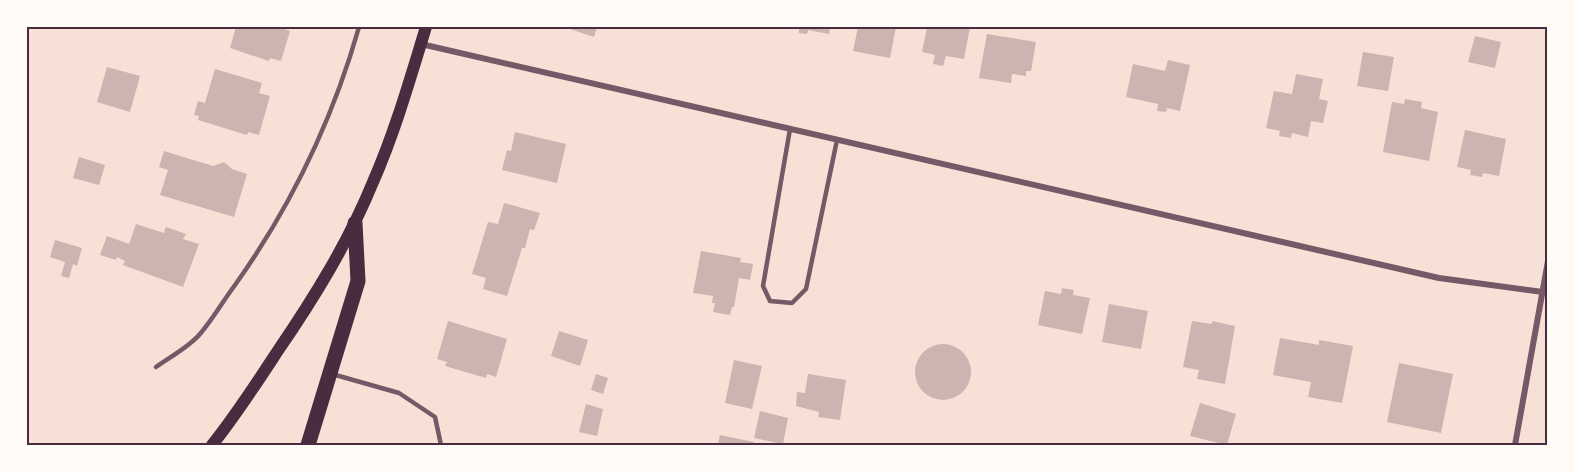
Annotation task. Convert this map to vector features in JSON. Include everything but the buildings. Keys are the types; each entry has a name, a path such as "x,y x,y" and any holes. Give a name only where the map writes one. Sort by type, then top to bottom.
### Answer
{"main road":[{"path":"212,445 235,416 293,330 355,224 374,180 426,27"},
{"path":"308,445 358,281 355,224"}],"street":[{"path":"421,44 1439,278 1543,292"},
{"path":"1515,445 1548,261"}],"lane":[{"path":"156,367 199,335 282,214 316,147 345,76 360,27"},
{"path":"790,129 763,286 770,302 792,303 806,289 837,140"},
{"path":"330,373 399,393 435,417 441,445"}]}
